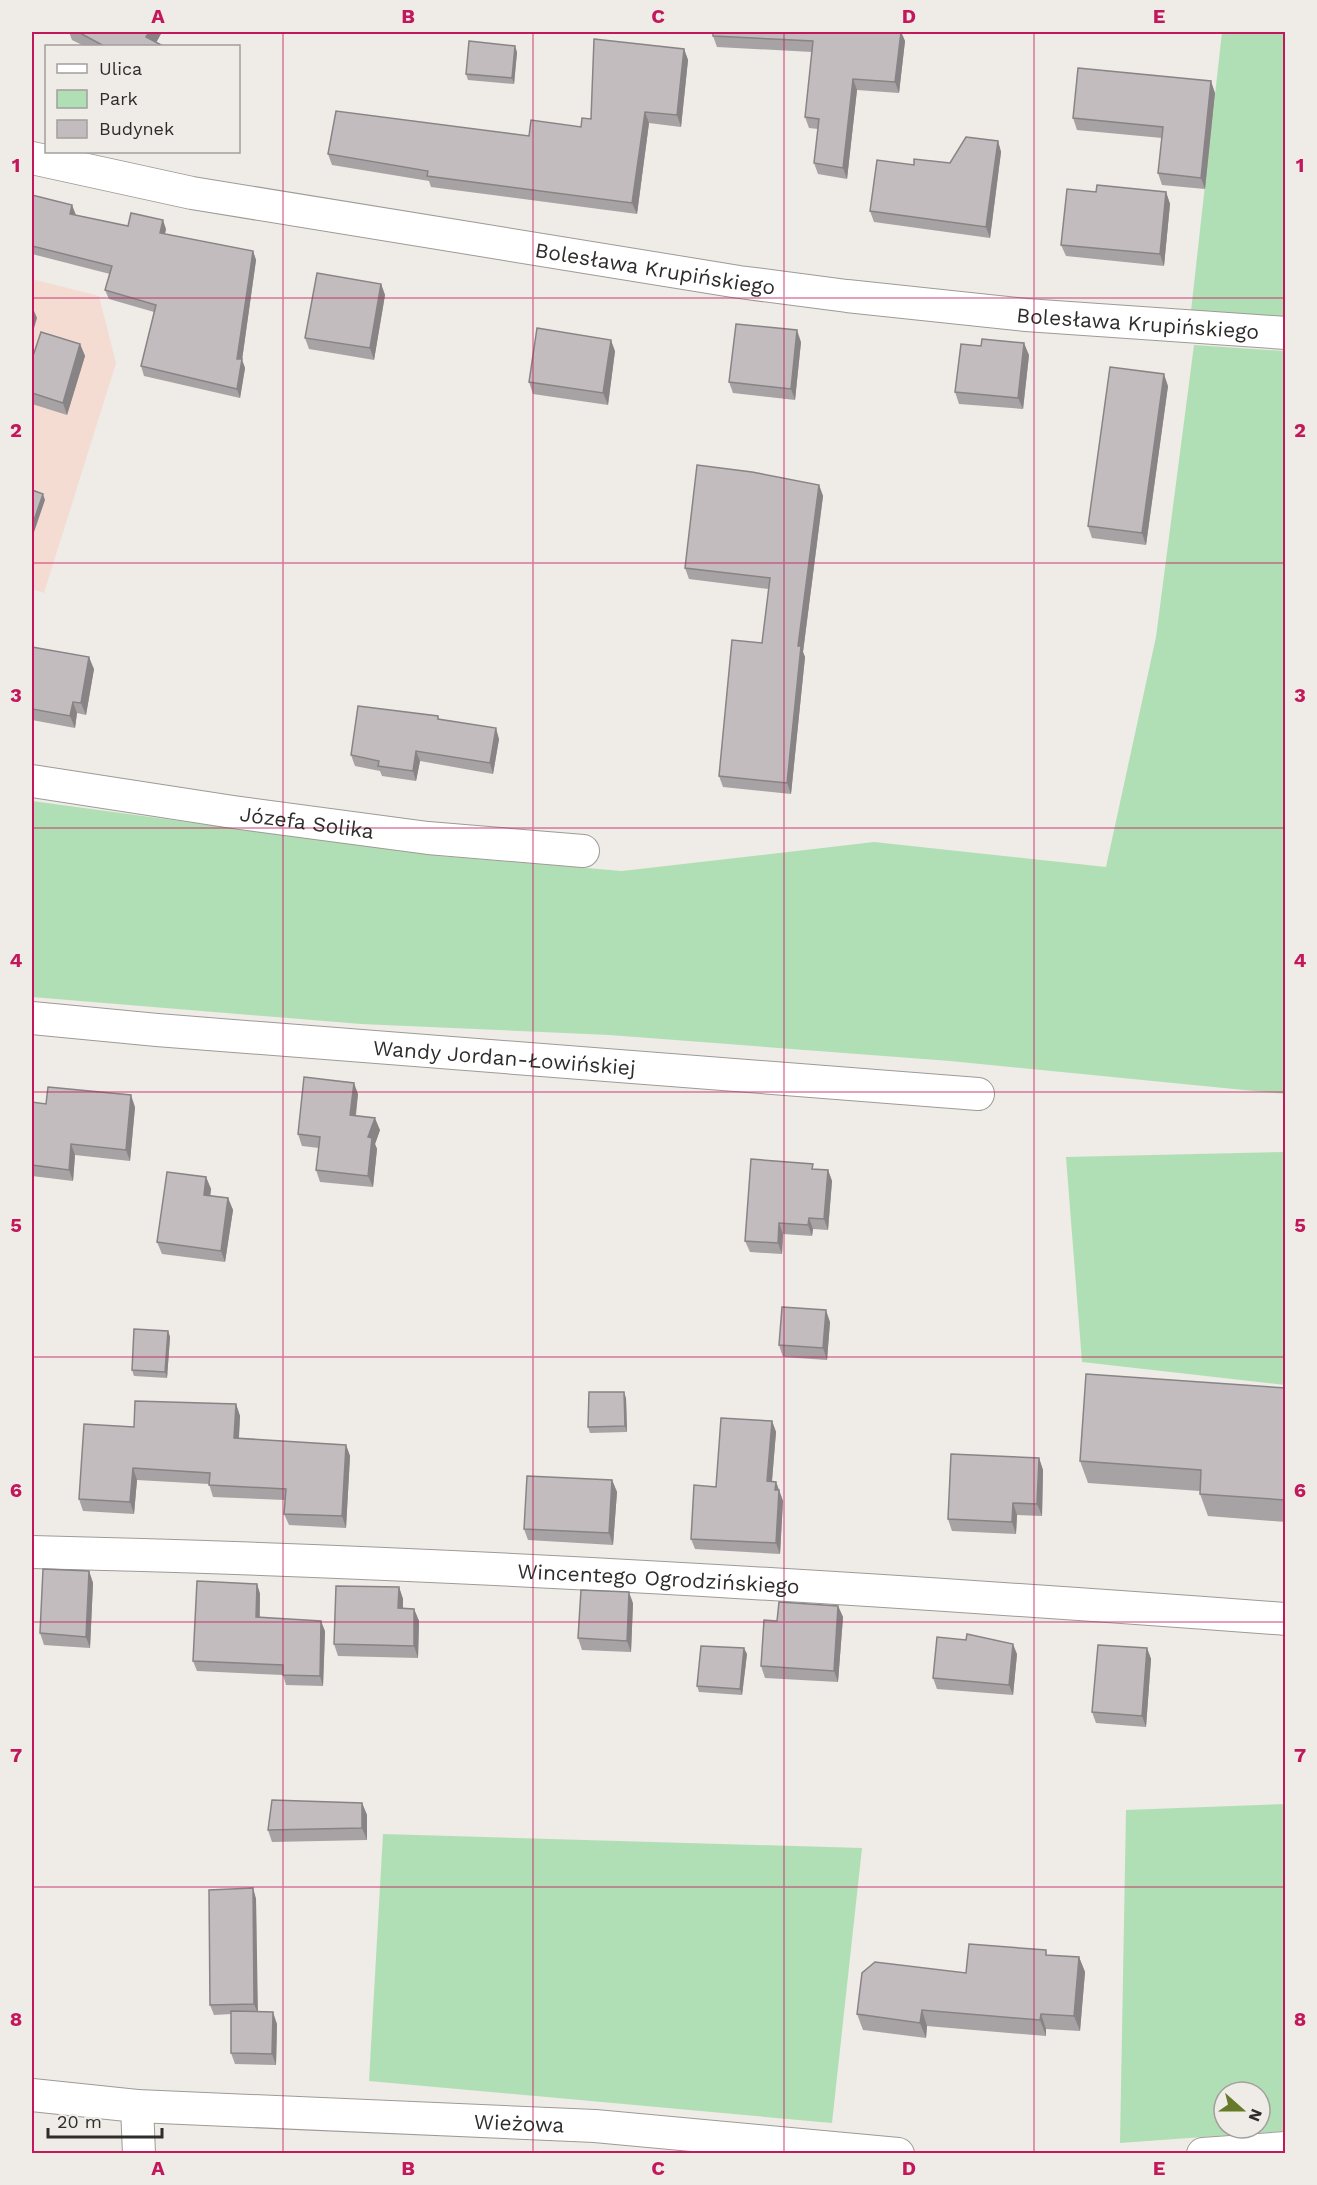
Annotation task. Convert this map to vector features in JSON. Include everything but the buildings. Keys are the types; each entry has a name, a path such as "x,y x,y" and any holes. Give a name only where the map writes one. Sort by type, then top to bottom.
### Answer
{"street":[{"name":"Bolesława Krupińskiego","path":"32,158 192,192 739,282 1026,315 1286,333"},
{"name":"Józefa Solika","path":"32,781 233,812 428,838 583,851"},
{"name":"Wandy Jordan-Łowińskiej","path":"32,1018 157,1030 978,1094"},
{"name":"Wincentego Ogrodzińskiego","path":"32,1552 411,1564 685,1578 1286,1619"},
{"name":"Wieżowa","path":"32,2095 137,2106 595,2126 898,2154"},
{"path":"137,2106 139,2154"},
{"path":"1203,2154 1286,2148"}],"shaded area":[{"path":"32,279 99,296 116,363 44,593 32,589"}],"green space":[{"path":"1222,32 1285,32 1285,319 1191,311"},
{"path":"1194,345 1285,351 1285,1094 950,1061 609,1035 361,1024 32,997 32,801 440,856 622,871 874,842 1106,867 1156,637"},
{"path":"1285,1152 1285,1385 1082,1362 1066,1157"},
{"path":"1285,1804 1285,2131 1272,2132 1272,2080 1212,2080 1212,2136 1120,2143 1126,1810"},
{"path":"383,1834 862,1848 832,2123 369,2081"}]}
